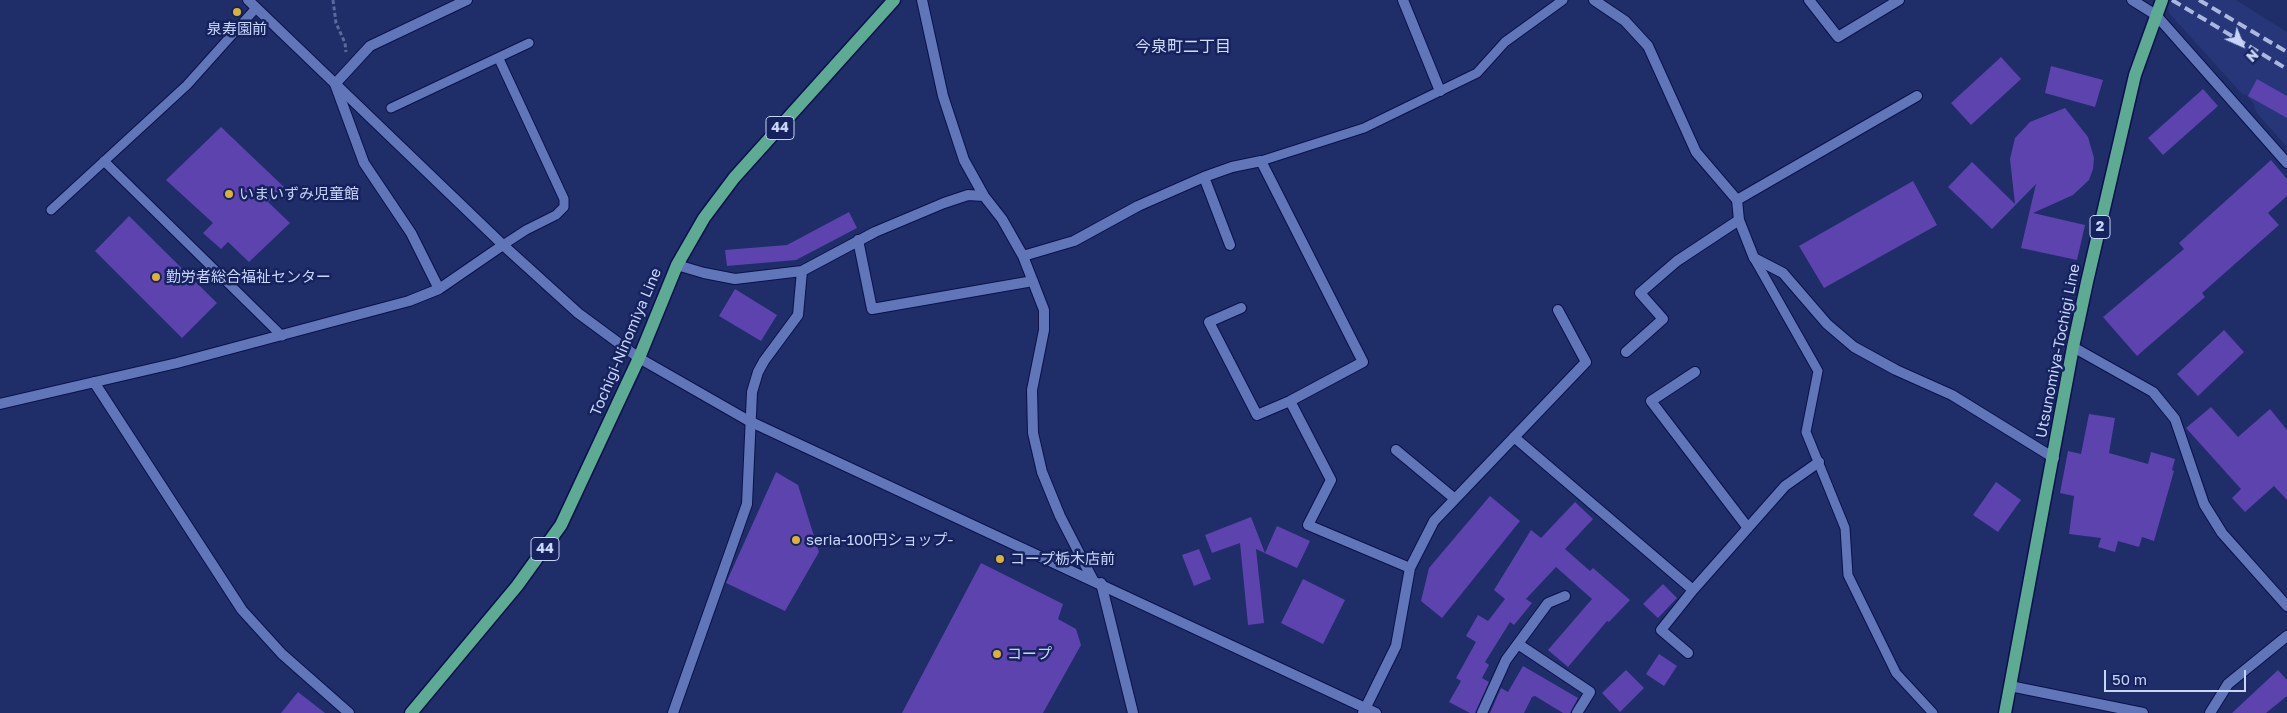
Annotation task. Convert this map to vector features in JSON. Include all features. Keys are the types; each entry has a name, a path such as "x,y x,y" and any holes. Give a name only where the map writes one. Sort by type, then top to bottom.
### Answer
{"main road":[{"name":"Tochigi-Ninomiya Line","path":"411,713 517,586 561,525 639,358 677,264 704,218 734,178 894,0"},
{"name":"Utsunomiya-Tochigi Line","path":"2005,713 2054,458 2073,347 2135,74 2162,0"}],"street":[{"path":"248,0 503,245 578,312 639,358 749,420 1097,582 1368,712 1396,646 1410,568 1434,521 1586,362 1558,310"},
{"path":"335,84 370,46 467,0"},
{"path":"922,0 943,96 964,160 984,196 1002,219 1023,256 1044,310 1044,330 1032,390 1033,433 1046,481 1060,516 1097,582 1133,713"},
{"path":"1403,0 1440,91"},
{"path":"1594,0 1625,21 1648,46 1696,152 1737,200 1739,220 1754,258 1783,273 1827,324 1854,347 1896,370 1952,394 2054,458"},
{"path":"1808,0 1838,37 1899,0"},
{"path":"2132,0 2156,15 2287,163"},
{"path":"335,84 364,163 411,233 440,289"},
{"path":"1737,200 1917,96"},
{"path":"1023,256 1074,241 1138,206 1204,176 1232,167 1261,161 1363,362 1290,401 1257,415 1209,322 1241,308"},
{"path":"1204,176 1230,245"},
{"path":"677,264 704,273 735,278 802,271 858,240 944,203 968,195 984,196"},
{"path":"1626,352 1663,320 1640,292 1677,261 1739,220"},
{"path":"858,240 872,309 1033,281"},
{"path":"0,404 282,336 390,306 440,289 503,245"},
{"path":"673,713 747,504 749,420 752,392 758,372 798,315 802,271"},
{"path":"2073,347 2153,392 2158,398 2175,419 2204,504 2213,519 2222,533 2287,606"},
{"path":"1695,372 1651,401 1748,528"},
{"path":"94,382 242,610 282,654 349,713"},
{"path":"1290,401 1331,480 1308,525 1410,568"},
{"path":"1514,437 1693,590"},
{"path":"1396,450 1455,499"},
{"path":"1688,653 1661,630 1693,590 1785,486 1819,462"},
{"path":"1482,713 1506,660 1548,603 1565,596"},
{"path":"2210,713 2228,684 2287,636"},
{"path":"1518,644 1590,692 1577,713"},
{"path":"2010,686 2143,713"}],"lane":[{"path":"1261,161 1364,128 1477,73 1505,42 1563,0"},
{"path":"51,210 187,85 256,8"},
{"path":"391,108 499,59 529,43"},
{"path":"499,59 564,199 564,207 556,215 526,230 503,245"},
{"path":"104,161 282,336"},
{"path":"1754,258 1818,371 1806,432 1845,528 1848,575 1896,673 1932,713"}],"path":[{"path":"333,0 336,23 345,43 349,68"}],"shaded area":[{"path":"2172,0 2236,0 2287,32 2287,147 2256,112 2254,104 2246,95 2242,94 2169,13 2168,7"}],"building":[{"path":"2001,57 2021,79 1971,125 1951,103"},
{"path":"2051,66 2103,80 2095,107 2045,93"},
{"path":"2257,79 2287,96 2287,118 2248,96"},
{"path":"2203,89 2218,106 2163,155 2148,138"},
{"path":"2065,108 2088,137 2094,158 2093,169 2089,180 2073,195 2033,213 2085,225 2077,260 2021,248 2036,184 1992,229 1948,187 1972,162 2015,204 2010,159 2015,138 2030,122"},
{"name":"いまいずみ児童館","path":"221,127 284,187 268,202 290,223 249,262 228,242 221,249 203,233 213,223 166,180"},
{"path":"2271,160 2287,179 2287,196 2268,213 2279,225 2202,293 2205,297 2137,356 2103,317 2184,249 2179,243"},
{"path":"1913,181 1937,225 1824,288 1799,246"},
{"path":"849,212 857,228 796,260 727,266 725,250 787,245"},
{"name":"勤労者総合福祉センター","path":"129,216 217,303 182,338 95,251"},
{"path":"735,289 777,315 761,341 719,316"},
{"path":"2224,330 2244,352 2198,396 2177,374"},
{"path":"2211,407 2238,437 2270,409 2287,430 2287,500 2274,486 2245,512 2232,498 2241,489 2186,428"},
{"path":"2089,414 2115,418 2109,453 2148,464 2151,452 2175,459 2172,470 2174,471 2154,541 2142,537 2139,547 2118,541 2115,552 2098,547 2101,538 2069,534 2074,496 2060,493 2068,451 2081,454"},
{"path":"776,472 798,485 819,552 785,611 726,583"},
{"path":"1996,482 2021,500 1998,532 1973,515"},
{"path":"1490,496 1520,521 1442,618 1421,601 1429,568"},
{"path":"1575,502 1593,519 1565,549 1590,571 1593,568 1630,600 1609,622 1607,621 1568,667 1548,650 1592,599 1556,567 1526,599 1532,603 1514,625 1510,622 1485,662 1489,665 1482,678 1489,682 1475,713 1470,713 1449,702 1461,681 1456,678 1476,642 1466,636 1478,615 1488,621 1505,599 1494,590 1531,530 1541,538"},
{"path":"1251,517 1265,553 1277,526 1310,541 1297,568 1256,549 1264,623 1248,625 1240,543 1212,553 1205,535"},
{"path":"1199,549 1211,579 1194,586 1182,555"},
{"path":"981,563 1063,604 1058,619 1076,629 1081,645 1043,713 902,713"},
{"path":"1303,579 1345,600 1323,644 1281,623"},
{"path":"1663,584 1677,598 1658,618 1643,604"},
{"path":"1659,654 1677,666 1664,686 1646,674"},
{"path":"1523,666 1578,698 1570,713 1563,713 1535,696 1532,697 1524,713 1490,713 1501,688 1508,692"},
{"path":"1626,670 1644,688 1620,712 1602,693"},
{"path":"2278,670 2287,680 2287,696 2266,713 2232,713"},
{"path":"298,692 325,713 281,713"}],"railway":[{"path":"2172,0 2287,69"},
{"path":"2199,0 2287,52"}],"place":[{"name":"泉寿園前","path":"237,12"},
{"name":"いまいずみ児童館","path":"229,194"},
{"name":"勤労者総合福祉センター","path":"156,277"},
{"name":"seria-100円ショップ-","path":"796,540"},
{"name":"コープ栃木店前","path":"1000,559"},
{"name":"コープ","path":"997,654"}],"district":[{"name":"今泉町二丁目","path":"1183,47"}]}
